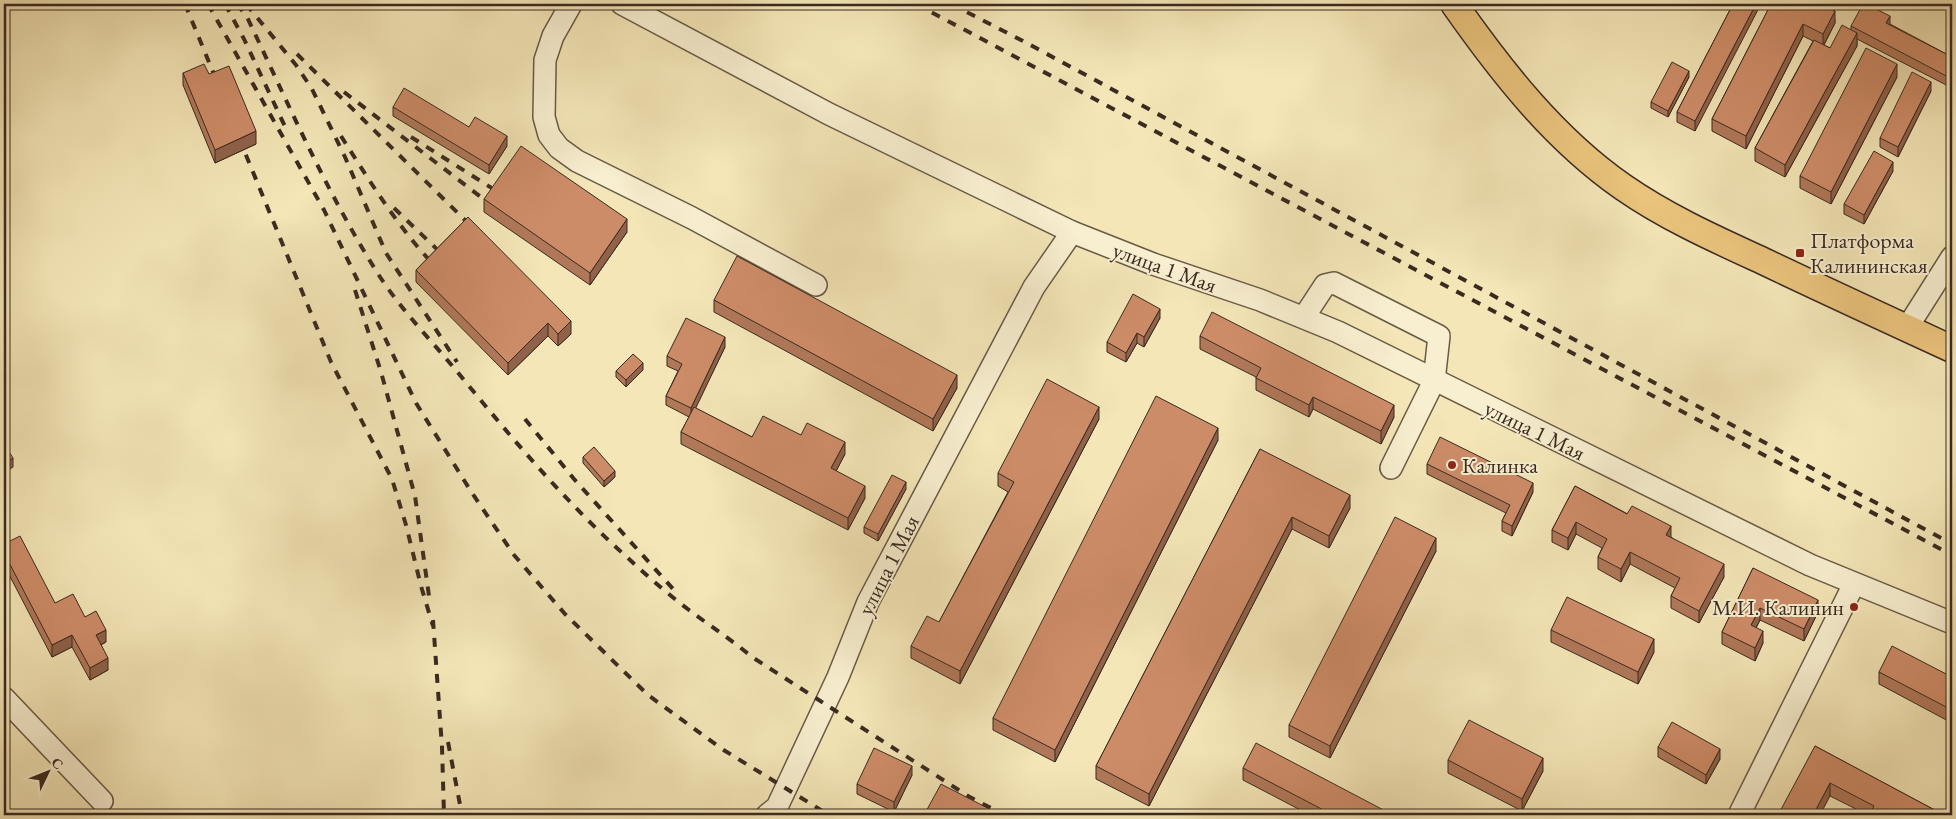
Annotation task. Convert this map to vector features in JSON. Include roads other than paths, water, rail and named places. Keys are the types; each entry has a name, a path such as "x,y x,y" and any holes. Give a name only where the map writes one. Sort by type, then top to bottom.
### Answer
{"main road":[{"path":"1454,4 1514,84 1552,126 1584,157 1622,187 1660,211 1716,239 1952,349"}],"street":[{"path":"571,4 553,36 545,60 544,118 550,135 559,148 577,161 692,218 816,285"},
{"path":"622,4 829,114 1072,232"},
{"name":"улица 1 Мая","path":"767,815 777,806 794,771 838,676 868,602 1034,287 1072,232 1153,264 1260,300 1338,332 1810,565 1854,584 1910,604 1952,623"},
{"path":"1907,328 1952,257"},
{"path":"1304,317 1325,285 1334,283 1439,336 1434,381 1391,468"},
{"path":"1739,815 1854,584"},
{"path":"4,698 102,801"}],"railway":[{"path":"185,4 218,84"},
{"path":"208,4 324,210 416,403 472,493 514,555 565,614 648,695 722,749 829,815"},
{"path":"225,4 244,39 288,133"},
{"path":"237,4 247,17 307,144 340,208 375,269 413,320 517,443 582,515 673,598 752,657 968,796 1004,815"},
{"path":"246,4 296,65 312,89 345,157 386,253 457,362"},
{"path":"916,4 1952,555"},
{"path":"951,4 1023,41 1952,544"},
{"path":"297,54 475,230"},
{"path":"344,92 490,204"},
{"path":"341,136 395,218 433,264"},
{"path":"411,137 498,192"},
{"path":"239,138 331,362 392,479 433,626"},
{"path":"394,208 443,255"},
{"path":"355,290 381,372 415,496 429,596"},
{"path":"525,419 574,479 674,590"},
{"path":"433,620 442,747 444,815"},
{"path":"448,742 462,815"}],"place":[{"name":"Платформа Калининская","path":"1800,253"},
{"name":"Калинка","path":"1452,465"},
{"name":"М.И. Калинин","path":"1854,607"}]}
